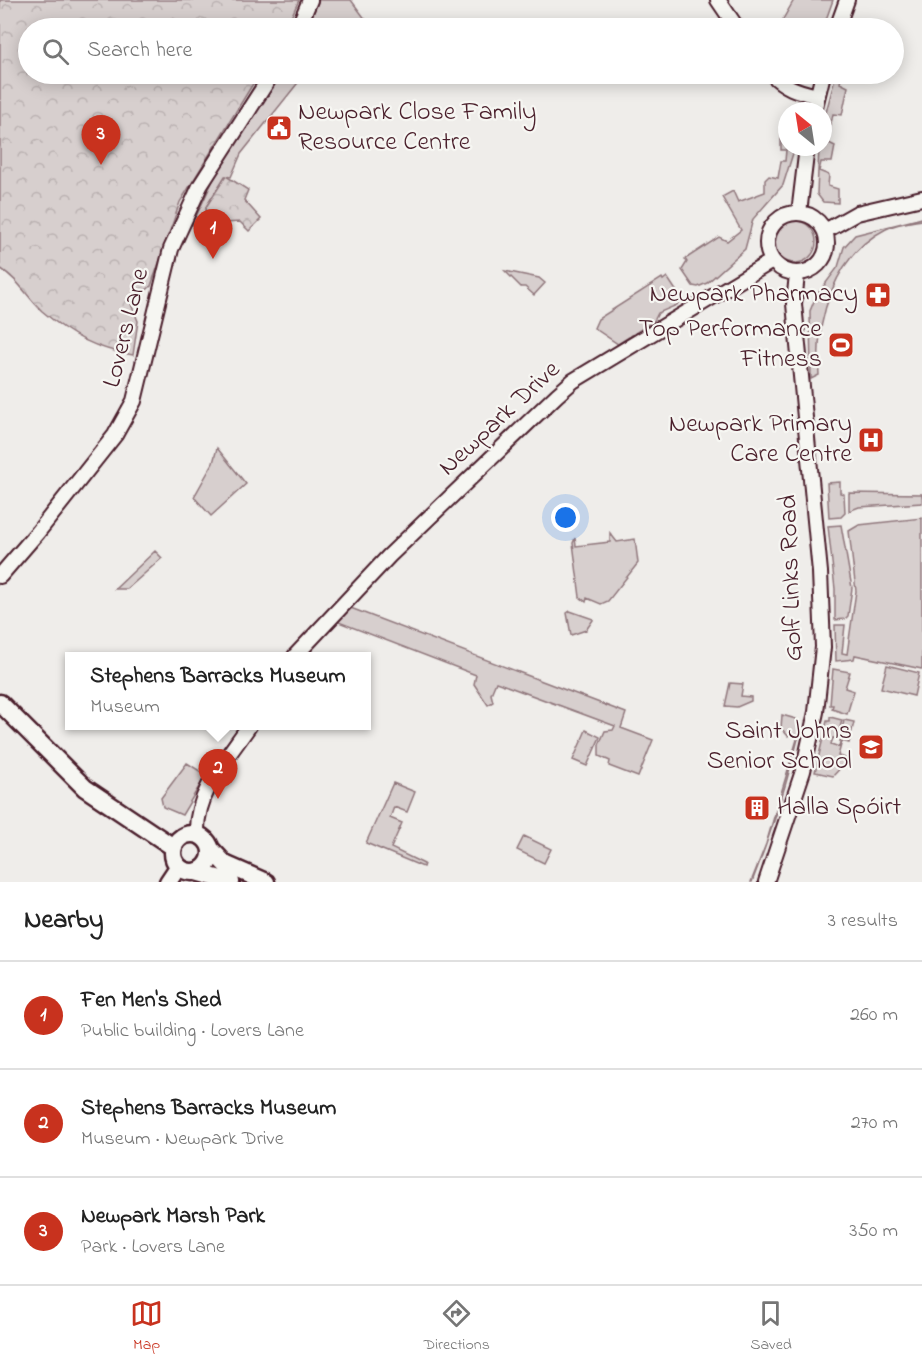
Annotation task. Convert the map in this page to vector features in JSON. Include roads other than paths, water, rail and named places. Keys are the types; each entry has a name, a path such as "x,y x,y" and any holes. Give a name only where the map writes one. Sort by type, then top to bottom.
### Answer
{"main road":[{"path":"0,703 85,788 173,847"},
{"path":"231,882 196,872 186,872 173,860 173,847 185,835 197,834 206,840 225,864 266,882"},
{"path":"196,872 208,863 211,849"},
{"path":"168,882 178,867"}],"street":[{"path":"302,18 310,0"},
{"path":"718,0 730,18"},
{"path":"841,18 847,0"},
{"name":"Lovers Lane","path":"0,576 115,435 134,401 171,249 200,186 266,84"},
{"path":"782,84 793,90 817,96"},
{"path":"816,102 820,84"},
{"path":"799,213 806,156"},
{"path":"825,231 857,213 922,198"},
{"path":"799,213 818,221 825,231 828,245 824,257 807,272 797,274 787,272 772,261 767,250 767,238 772,227 786,215 799,213"},
{"name":"Newpark Drive","path":"300,652 395,550 573,381 772,261"},
{"name":"Golf Links Road","path":"766,882 804,771 816,712 823,641 817,540 794,304 797,274"},
{"path":"197,834 196,820 201,802 246,730"}],"place":[{"name":"Newpark Close Family Resource Centre","path":"279,128"},
{"name":"Newpark Marsh Park","path":"101,165"},
{"name":"Fen Men's Shed","path":"213,259"},
{"name":"Newpark Pharmacy","path":"878,295"},
{"name":"Top Performance Fitness","path":"841,345"},
{"name":"Newpark Primary Care Centre","path":"871,440"},
{"name":"Saint Johns Senior School","path":"871,747"},
{"name":"Stephens Barracks Museum","path":"218,799"},
{"name":"Halla Spóirt","path":"757,808"}]}
